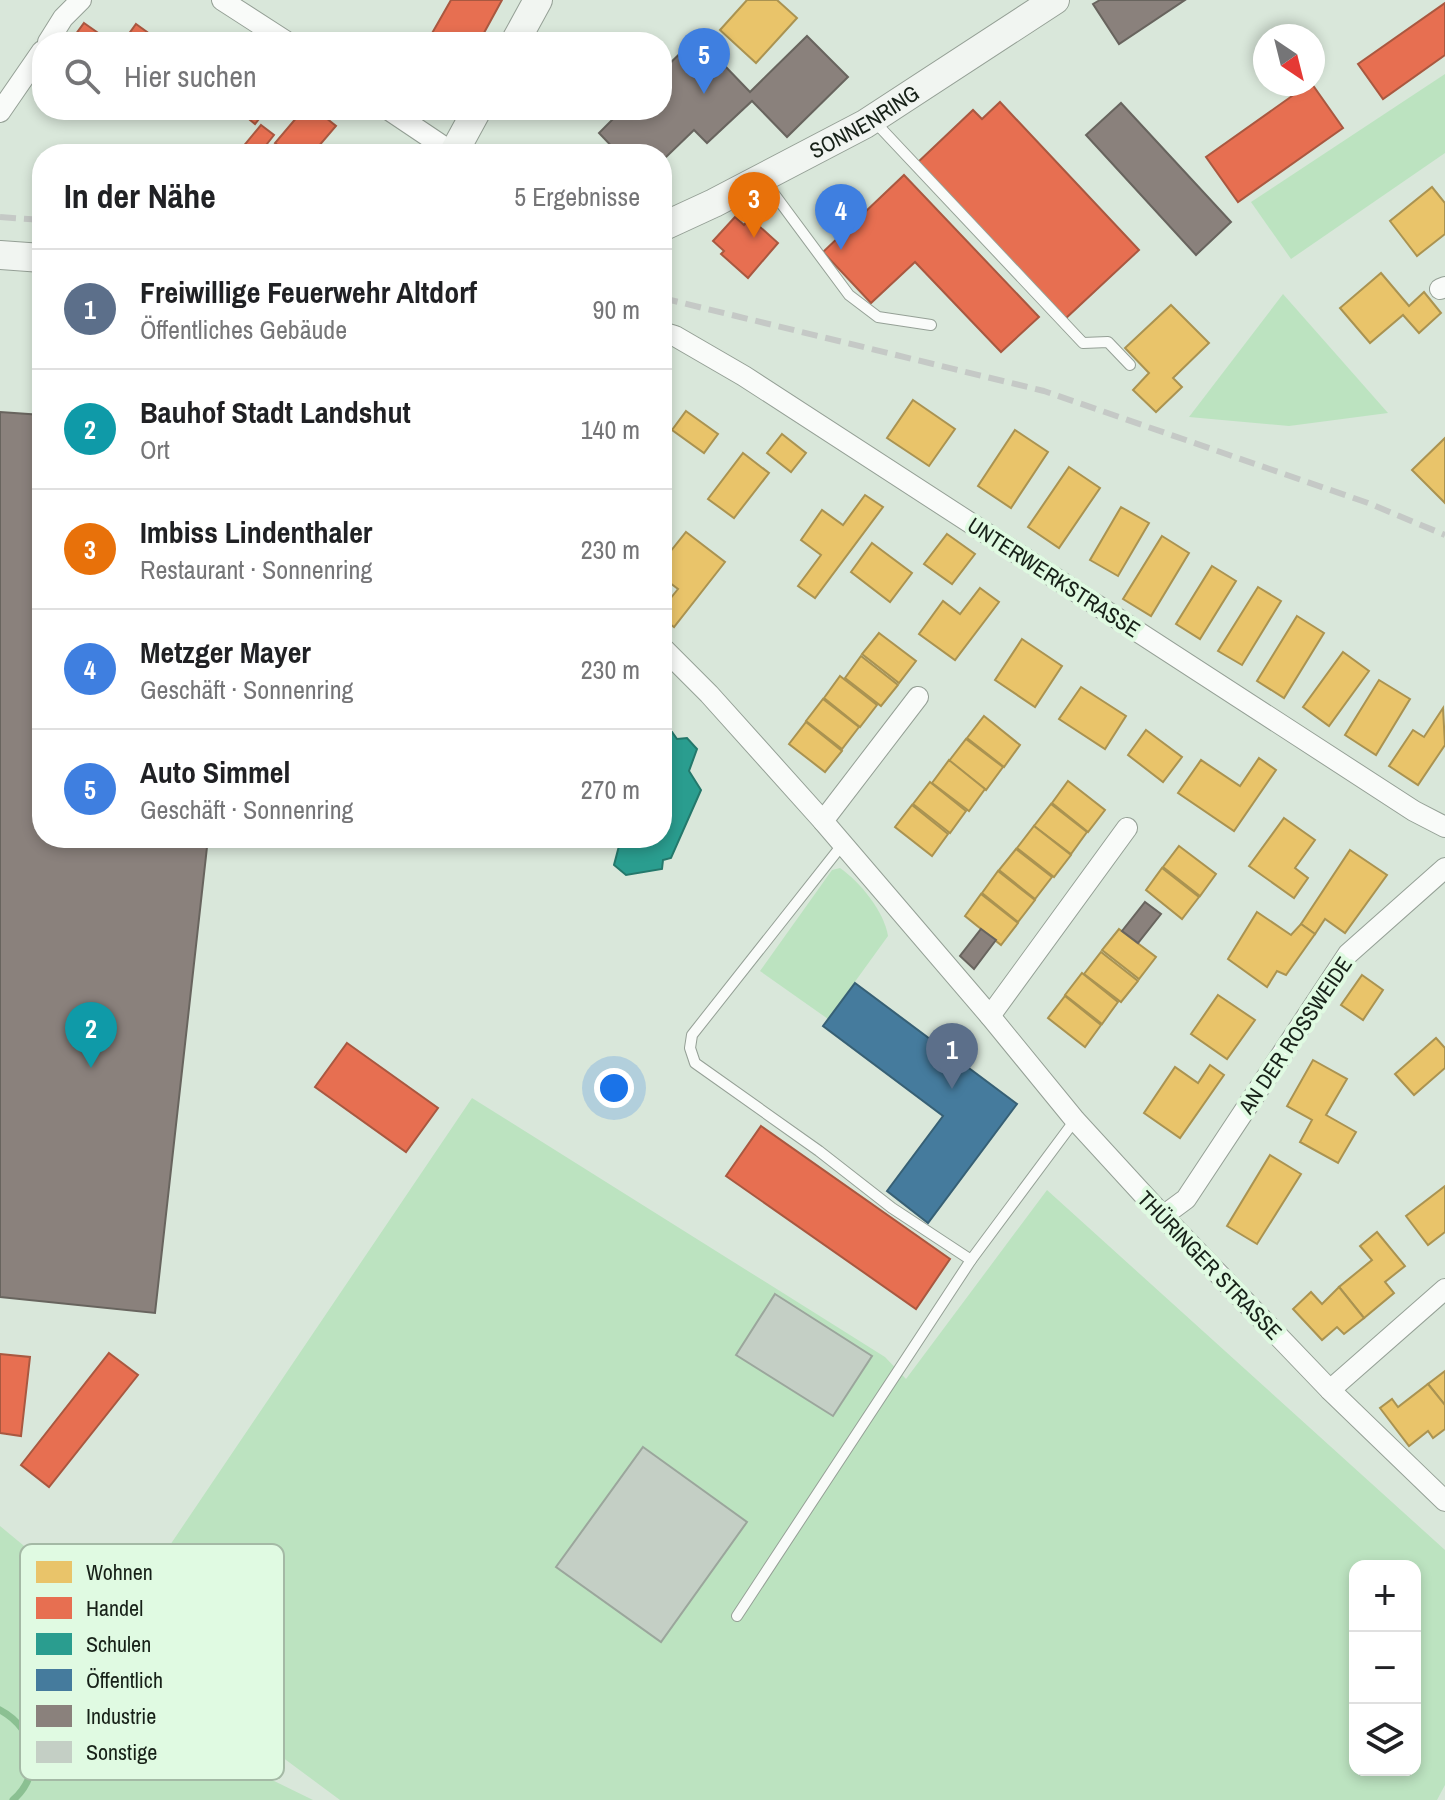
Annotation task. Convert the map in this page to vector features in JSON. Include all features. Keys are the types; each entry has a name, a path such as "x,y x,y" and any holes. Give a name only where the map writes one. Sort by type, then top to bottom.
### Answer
{"street":[{"path":"54,32 81,0"},
{"path":"222,0 272,32"},
{"path":"520,32 538,0"},
{"name":"SONNENRING","path":"672,222 872,119 1055,0"},
{"path":"0,112 32,66"},
{"path":"404,120 439,144"},
{"path":"459,144 472,120"},
{"path":"0,255 32,257"},
{"name":"UNTERWERKSTRASSE","path":"672,335 744,376 1414,811 1445,827"},
{"name":"THÜRINGER STRASSE","path":"672,657 823,821 1075,1120 1330,1390 1445,1501"},
{"path":"823,821 918,697"},
{"path":"990,1016 1127,828"},
{"name":"AN DER ROSSWEIDE","path":"1163,1216 1186,1199 1348,954 1445,868"},
{"path":"1330,1390 1445,1289"}],"lane":[{"path":"872,119 1083,343 1108,342 1130,365"},
{"path":"762,178 849,295 878,317 931,325"},
{"path":"842,845 692,1035 690,1048 695,1063 819,1151 892,1208 971,1260"},
{"path":"737,1616 971,1260 1075,1120"}],"green space":[{"path":"1445,74 1445,153 1291,259 1251,202"},
{"path":"1283,294 1388,413 1289,426 1189,417"},
{"path":"840,868 870,898 882,917 888,936 828,1019 760,971 832,870"},
{"path":"472,1098 885,1357 906,1379 1047,1190 1445,1550 1445,1785 1437,1800 340,1800 284,1758 284,1544 171,1544"},
{"path":"0,1526 22,1544 20,1780 272,1780 313,1800 0,1800"}],"building: Wohnen":[{"path":"747,0 777,0 797,18 756,63 720,30"},
{"path":"1432,187 1445,203 1445,234 1417,256 1390,221"},
{"path":"1381,273 1409,306 1424,292 1441,313 1419,333 1403,315 1370,343 1340,308"},
{"path":"1171,305 1209,343 1173,378 1182,387 1156,412 1133,390 1149,373 1125,348"},
{"path":"913,400 955,429 929,466 887,438"},
{"path":"686,411 718,434 704,453 672,430"},
{"path":"1015,430 1048,452 1011,508 978,486"},
{"path":"782,434 806,453 791,472 767,453"},
{"path":"1445,438 1445,503 1412,470"},
{"path":"743,453 769,473 734,518 708,499"},
{"path":"1069,467 1100,488 1059,548 1028,527"},
{"path":"865,495 883,507 815,598 798,586 821,555 801,540 822,510 843,525"},
{"path":"1121,507 1149,523 1118,576 1090,560"},
{"path":"686,532 725,562 674,627 672,596 678,589 672,584 672,550"},
{"path":"947,534 975,554 952,584 924,564"},
{"path":"1162,536 1189,553 1151,616 1123,599"},
{"path":"872,543 912,573 890,602 851,572"},
{"path":"1212,566 1236,581 1200,639 1176,624"},
{"path":"1258,587 1281,601 1242,665 1218,651"},
{"path":"980,588 999,602 955,660 919,634 943,601 960,614"},
{"path":"1297,616 1324,633 1284,698 1257,681"},
{"path":"879,633 916,661 899,683 862,654"},
{"path":"1022,639 1062,666 1035,707 995,680"},
{"path":"1343,652 1369,671 1329,726 1303,707"},
{"path":"861,656 898,685 881,706 845,678"},
{"path":"840,676 877,705 860,727 824,698"},
{"path":"1379,680 1410,699 1376,755 1345,735"},
{"path":"1081,687 1126,716 1105,749 1059,719"},
{"path":"823,699 859,727 842,749 806,721"},
{"path":"1443,708 1445,745 1418,785 1389,766 1413,730 1424,737"},
{"path":"984,716 1020,745 1004,767 967,738"},
{"path":"806,722 842,751 825,772 789,744"},
{"path":"1146,730 1182,757 1163,782 1128,755"},
{"path":"966,739 1003,767 986,790 949,761"},
{"path":"1259,758 1276,770 1234,831 1178,793 1201,760 1240,786"},
{"path":"949,760 985,789 969,811 932,783"},
{"path":"1068,781 1105,810 1088,832 1052,803"},
{"path":"930,782 966,811 950,833 913,804"},
{"path":"1051,804 1087,832 1071,854 1034,826"},
{"path":"912,805 948,834 932,856 895,827"},
{"path":"1284,818 1315,840 1295,868 1308,878 1294,898 1249,866"},
{"path":"1034,826 1071,855 1054,877 1017,848"},
{"path":"1179,846 1216,874 1200,896 1163,867"},
{"path":"1016,849 1052,877 1035,899 999,870"},
{"path":"1350,850 1387,875 1345,933 1325,919 1315,934 1301,924"},
{"path":"1162,868 1199,897 1182,919 1146,890"},
{"path":"998,871 1035,900 1018,922 982,893"},
{"path":"981,894 1018,923 1001,945 965,916"},
{"path":"1257,912 1291,935 1301,924 1315,934 1286,975 1277,971 1267,987 1228,959"},
{"path":"1119,929 1156,957 1139,979 1102,950"},
{"path":"1101,952 1138,981 1121,1002 1084,974"},
{"path":"1082,973 1118,1002 1102,1024 1065,995"},
{"path":"1362,975 1383,990 1363,1020 1341,1005"},
{"path":"1218,995 1255,1020 1227,1059 1191,1034"},
{"path":"1065,996 1101,1025 1085,1047 1048,1018"},
{"path":"1436,1038 1445,1048 1445,1068 1414,1095 1395,1074"},
{"path":"1313,1060 1347,1079 1326,1115 1356,1132 1338,1163 1300,1142 1312,1120 1287,1106"},
{"path":"1210,1065 1224,1075 1180,1138 1144,1113 1175,1067 1198,1083"},
{"path":"1270,1155 1301,1174 1257,1244 1227,1226"},
{"path":"1445,1186 1445,1232 1428,1245 1406,1216"},
{"path":"1377,1232 1405,1266 1385,1282 1394,1293 1364,1318 1339,1287 1372,1260 1360,1246"},
{"path":"1339,1287 1364,1318 1344,1334 1337,1327 1322,1340 1293,1309 1311,1292 1322,1304"},
{"path":"1445,1371 1445,1405 1428,1384"},
{"path":"1428,1384 1445,1405 1445,1429 1433,1438 1428,1431 1409,1446 1380,1408 1392,1399 1398,1407"}],"building: Handel":[{"path":"451,0 502,0 484,32 433,32"},
{"path":"1445,3 1445,55 1383,99 1358,64"},
{"path":"84,23 97,32 77,32"},
{"path":"136,24 147,32 130,32"},
{"path":"1292,96 1320,96 1343,128 1238,202 1206,157"},
{"path":"1000,102 1139,250 1065,319 916,164 973,110 982,119"},
{"path":"295,120 328,120 336,126 321,144 275,143"},
{"path":"261,125 274,135 267,144 245,144"},
{"path":"904,175 1039,317 1001,352 915,262 871,303 823,252"},
{"path":"735,217 744,225 750,218 778,243 748,278 721,254 724,251 713,241"},
{"path":"347,1043 438,1108 406,1152 315,1087"},
{"path":"761,1126 950,1259 916,1309 726,1176"},
{"path":"109,1353 138,1375 49,1487 21,1465"},
{"path":"0,1354 30,1357 21,1436 0,1433"}],"building: Schulen":[{"path":"672,732 677,739 687,738 697,749 689,771 701,790 671,858 663,860 662,869 626,875 614,865 618,848 672,848"}],"building: Öffentlich":[{"path":"855,983 1017,1104 928,1223 887,1191 943,1116 823,1026"}],"building: Industrie":[{"path":"1100,0 1185,0 1119,44 1093,4"},
{"path":"807,36 848,77 787,137 752,101 707,143 694,130 672,151 672,144 609,144 599,133 612,120 672,120 672,61 697,37 750,92"},
{"path":"1121,103 1231,222 1196,255 1086,135"},
{"path":"0,412 32,414 32,848 207,848 155,1313 0,1297"},
{"path":"1145,902 1161,914 1138,943 1122,931"},
{"path":"981,929 996,940 974,969 960,956"}],"building: Sonstige":[{"path":"775,1294 872,1356 833,1416 736,1355"},
{"path":"643,1447 747,1522 661,1642 556,1567"}],"waterway":[{"path":"0,1710 20,1726"},
{"path":"13,1800 28,1780"}],"railway":[{"path":"0,217 32,219"},
{"path":"672,300 1044,391 1368,503 1445,535"}],"place":[{"name":"Auto Simmel","path":"704,94"},
{"name":"Imbiss Lindenthaler","path":"754,238"},
{"name":"Metzger Mayer","path":"841,250"},
{"name":"Bauhof Stadt Landshut","path":"91,1068"},
{"name":"Freiwillige Feuerwehr Altdorf","path":"952,1089"}]}
